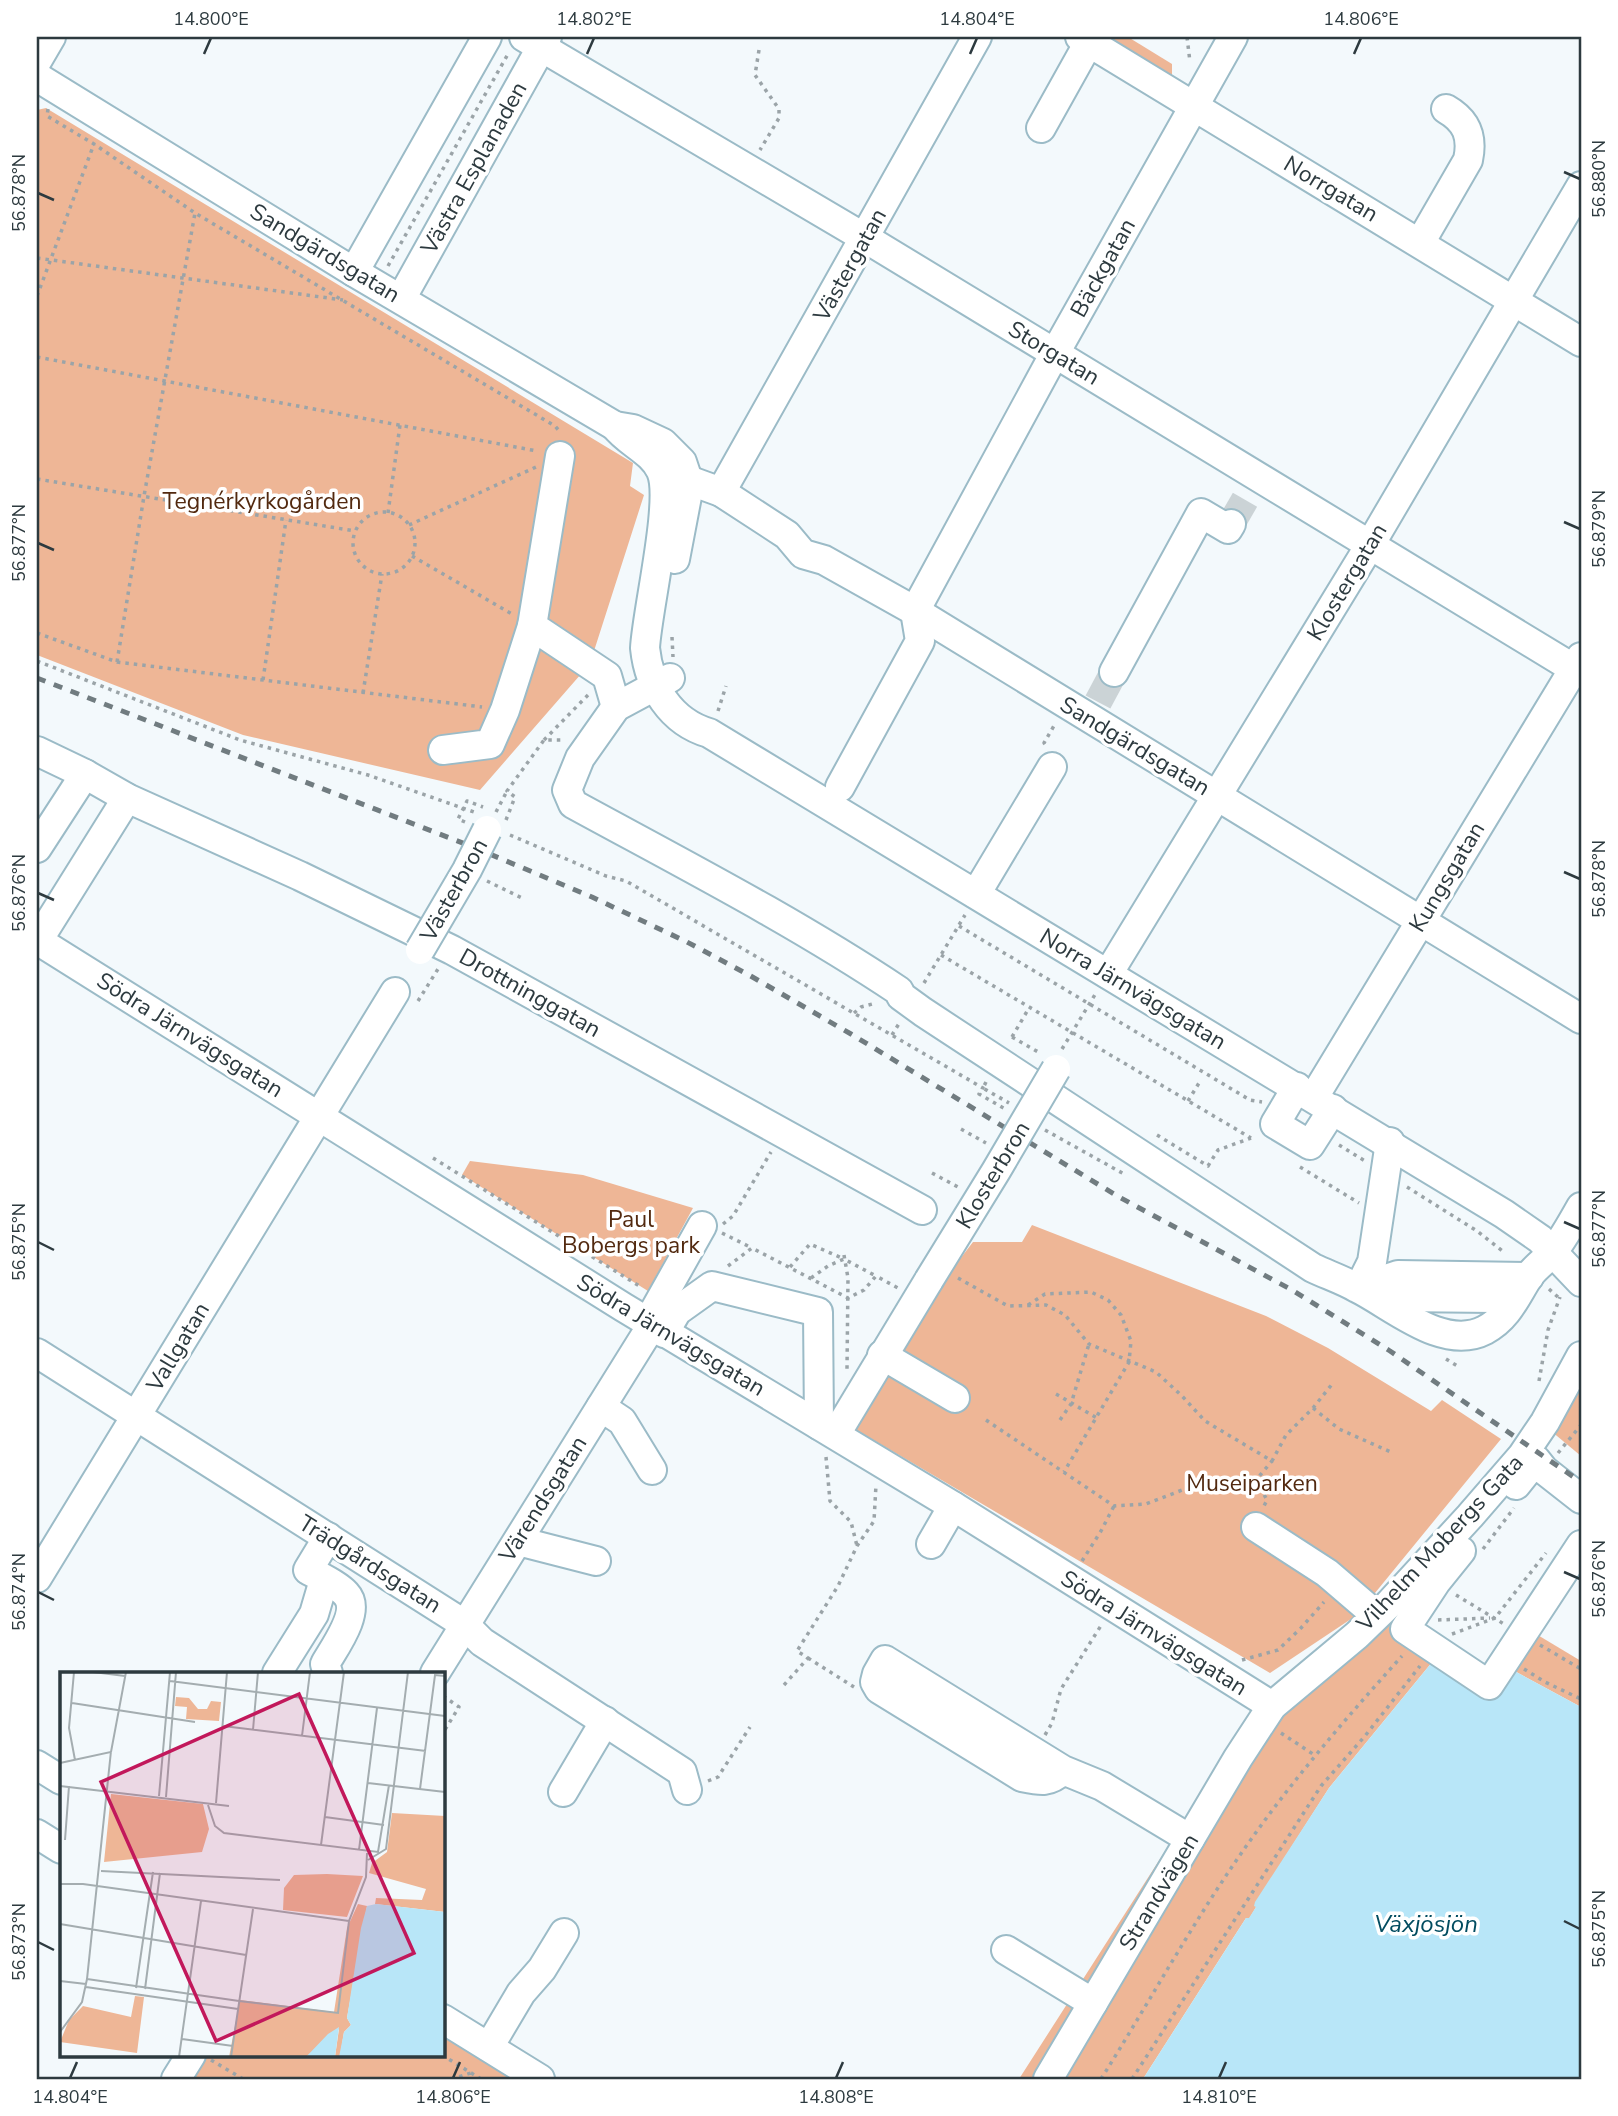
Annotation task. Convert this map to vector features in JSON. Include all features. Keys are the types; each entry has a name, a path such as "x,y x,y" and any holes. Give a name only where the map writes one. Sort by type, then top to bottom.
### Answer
{"street":[{"path":"37,61 51,37"},
{"name":"Västergatan","path":"721,492 977,37"},
{"name":"Bäckgatan","path":"915,611 1055,353 1233,37"},
{"path":"1041,128 1084,39"},
{"name":"Norrgatan","path":"1084,39 1581,342"},
{"path":"354,272 522,41"},
{"name":"Storgatan","path":"522,41 748,170 1055,353 1252,487 1370,545 1579,667"},
{"name":"Västra Esplanaden","path":"401,299 522,41"},
{"name":"Sandgärdsgatan","path":"47,83 354,272 615,426 633,429 663,443 682,462 676,482 721,492 787,535 803,554 824,560 1085,708 1216,795 1581,1019"},
{"path":"1420,243 1468,160 1471,147 1464,123 1446,109"},
{"name":"Klostergatan","path":"1108,974 1370,545 1581,186"},
{"path":"443,750 490,744 505,710 533,626 560,456"},
{"name":"Norra Järnvägsgatan","path":"676,482 664,625 663,652 666,674 684,700 712,726 905,852 1108,974 1310,1104 1390,1142 1528,1229 1554,1251 1565,1248 1574,1279"},
{"path":"1114,672 1201,513 1228,529 1231,524"},
{"path":"840,787 920,641 915,611"},
{"path":"533,626 607,676 616,707"},
{"name":"Kungsgatan","path":"1310,1104 1420,920 1579,667"},
{"path":"666,674 616,707 580,758 567,790 573,804 791,922 846,956 899,991 901,996 923,1012 1313,1268 1359,1288 1396,1297 1495,1298 1530,1276 1554,1251 1581,1208"},
{"name":"Drottninggatan","path":"37,751 127,798 300,876 452,950 771,1135 922,1210"},
{"path":"969,890 1052,767"},
{"path":"37,848 85,774"},
{"path":"37,941 127,798"},
{"name":"Västerbron","path":"432,955 467,870 493,825"},
{"name":"Södra Järnvägsgatan","path":"37,941 324,1108 655,1327 953,1506 1272,1706"},
{"name":"Vallgatan","path":"37,1578 395,992"},
{"name":"Klosterbron","path":"827,1429 882,1355 979,1199 1053,1059"},
{"path":"1359,1288 1372,1262 1390,1142"},
{"path":"655,1327 709,1227"},
{"path":"1359,1288 1388,1308 1430,1329 1458,1335 1484,1331 1499,1320 1514,1304 1530,1276"},
{"path":"655,1327 712,1286 818,1312 827,1429"},
{"name":"Värendsgatan","path":"436,1672 601,1407 655,1327"},
{"name":"Trädgårdsgatan","path":"37,1353 464,1624 482,1642 682,1772 687,1790"},
{"path":"882,1355 955,1398"},
{"name":"Vilhelm Mobergs Gata","path":"1272,1706 1376,1615 1470,1516 1522,1456 1545,1422 1581,1356"},
{"path":"601,1407 622,1421 652,1470"},
{"path":"1581,1499 1544,1470 1536,1460 1436,1582 1405,1629 1489,1685 1581,1545"},
{"path":"931,1544 953,1506"},
{"path":"1256,1527 1340,1583 1376,1615"},
{"path":"298,1672 305,1660 316,1660 326,1669 350,1618 352,1607 347,1595 308,1570 328,1537"},
{"path":"518,1541 596,1561"},
{"path":"278,1672 314,1614 324,1580"},
{"path":"1063,1770 1053,1779 1022,1777 880,1689 875,1682 877,1674 885,1660 1016,1729 1034,1752 1063,1770 1102,1786 1190,1839"},
{"name":"Strandvägen","path":"1048,2079 1272,1706"},
{"path":"563,1792 605,1721"},
{"path":"37,1765 60,1779"},
{"path":"37,1834 60,1848"},
{"path":"489,2047 521,1993 542,1969 564,1933"},
{"path":"1006,1951 1093,2003"},
{"path":"444,2020 540,2079"},
{"path":"176,2079 190,2056"}],"path":[{"path":"385,271 522,41"},
{"path":"748,170 779,118 779,109 755,75 759,50"},
{"path":"47,83 50,101 47,116 195,213 555,426 562,435 560,456"},
{"path":"37,296 93,144"},
{"path":"117,662 195,213"},
{"path":"37,258 345,301"},
{"path":"37,357 560,456"},
{"path":"388,513 400,425"},
{"path":"409,526 560,456"},
{"path":"37,479 355,531"},
{"path":"388,513 397,516 409,526 414,538 412,556 401,569 382,574 367,569 355,555 353,544 355,531 367,517 388,513"},
{"path":"263,680 286,520"},
{"path":"412,556 533,626"},
{"path":"363,693 382,574"},
{"path":"666,674 672,629"},
{"path":"37,633 117,662 505,710"},
{"path":"37,661 240,740 368,775 493,825 606,876 626,881 983,1088"},
{"path":"493,825 515,797 507,791 544,740 607,676"},
{"path":"712,726 726,686"},
{"path":"1052,767 1060,753 1044,743 1085,708"},
{"path":"544,740 593,740"},
{"path":"467,870 524,899"},
{"path":"919,991 959,926 1250,1100 1272,1104 1310,1104 1385,1173 1477,1231 1530,1276 1574,1279 1548,1330 1543,1369 1537,1387"},
{"path":"429,983 432,955"},
{"path":"941,955 1251,1138 1218,1150 1208,1166 1151,1132"},
{"path":"1012,1037 1053,1059 1108,974"},
{"path":"1007,1045 1029,1007"},
{"path":"1188,1101 1199,1083"},
{"path":"709,1227 733,1216 771,1135"},
{"path":"932,1173 979,1199"},
{"path":"789,1267 810,1244 844,1257 900,1289 929,1280 943,1284 957,1278 1008,1306 1046,1305 1065,1315 1088,1344 1156,1372 1205,1421 1272,1461"},
{"path":"722,1270 752,1248 848,1298"},
{"path":"811,1279 844,1257"},
{"path":"844,1257 848,1278 847,1377"},
{"path":"848,1298 864,1290 876,1276"},
{"path":"1026,1307 1045,1294 1091,1292 1108,1300 1121,1315 1131,1341 1129,1362 1064,1472"},
{"path":"1060,1420 1071,1404 1088,1344"},
{"path":"986,1420 1114,1506 1146,1504 1203,1482 1256,1480 1272,1461 1286,1435 1333,1383"},
{"path":"1056,1394 1097,1418"},
{"path":"1313,1408 1339,1429 1393,1453"},
{"path":"827,1429 825,1451 831,1501 851,1522 858,1546"},
{"path":"784,1685 808,1658 797,1651 838,1586 874,1521 876,1483"},
{"path":"1080,1564 1114,1506"},
{"path":"1101,2079 1184,1939 1253,1836 1300,1774 1426,1643 1495,1618 1547,1551"},
{"path":"1234,1663 1278,1650 1340,1583"},
{"path":"1453,1593 1495,1618"},
{"path":"1440,1611 1433,1620 1495,1618"},
{"path":"1034,1752 1052,1723 1061,1689 1103,1622"},
{"path":"1132,2079 1321,1786 1366,1736 1426,1643"},
{"path":"444,1697 459,1707 444,1731"},
{"path":"687,1790 718,1777 750,1727"},
{"path":"205,2056 243,2079"},
{"path":"444,2056 481,2079"},
{"path":"451,2079 471,2073"}],"green space":[{"path":"1102,37 1128,37 1172,64 1172,80"},
{"name":"Tegnérkyrkogården","path":"46,108 633,463 630,486 644,495 594,651 581,674 480,790 243,735 37,655 37,110"},
{"name":"Paul Bobergs park","path":"470,1161 583,1175 693,1208 648,1291 462,1175"},
{"name":"Museiparken","path":"1032,1225 1266,1316 1328,1348 1431,1411 1442,1400 1501,1439 1357,1615 1270,1673 853,1428 920,1311 973,1242 1022,1242"},
{"path":"1581,1388 1581,1456 1551,1431"},
{"path":"1385,1615 1405,1629 1433,1661 1329,1788 1257,1901 1249,1919 1246,1918 1143,2079 1019,2079 1233,1745"},
{"path":"1526,1628 1581,1661 1581,1707 1509,1668"},
{"path":"444,2010 554,2079 164,2079 181,2056 444,2056"}],"water":[{"name":"Växjösjön","path":"1433,1661 1490,1687 1509,1668 1581,1707 1581,2079 1143,2079 1246,1918 1249,1918 1256,1907 1255,1902 1329,1788"}],"tunnel":[{"path":"1231,524 1246,498"},
{"path":"1098,702 1114,672"}],"railway":[{"path":"37,678 473,847 592,897 687,942 851,1034 1119,1197 1292,1290 1390,1351 1581,1482"}]}
